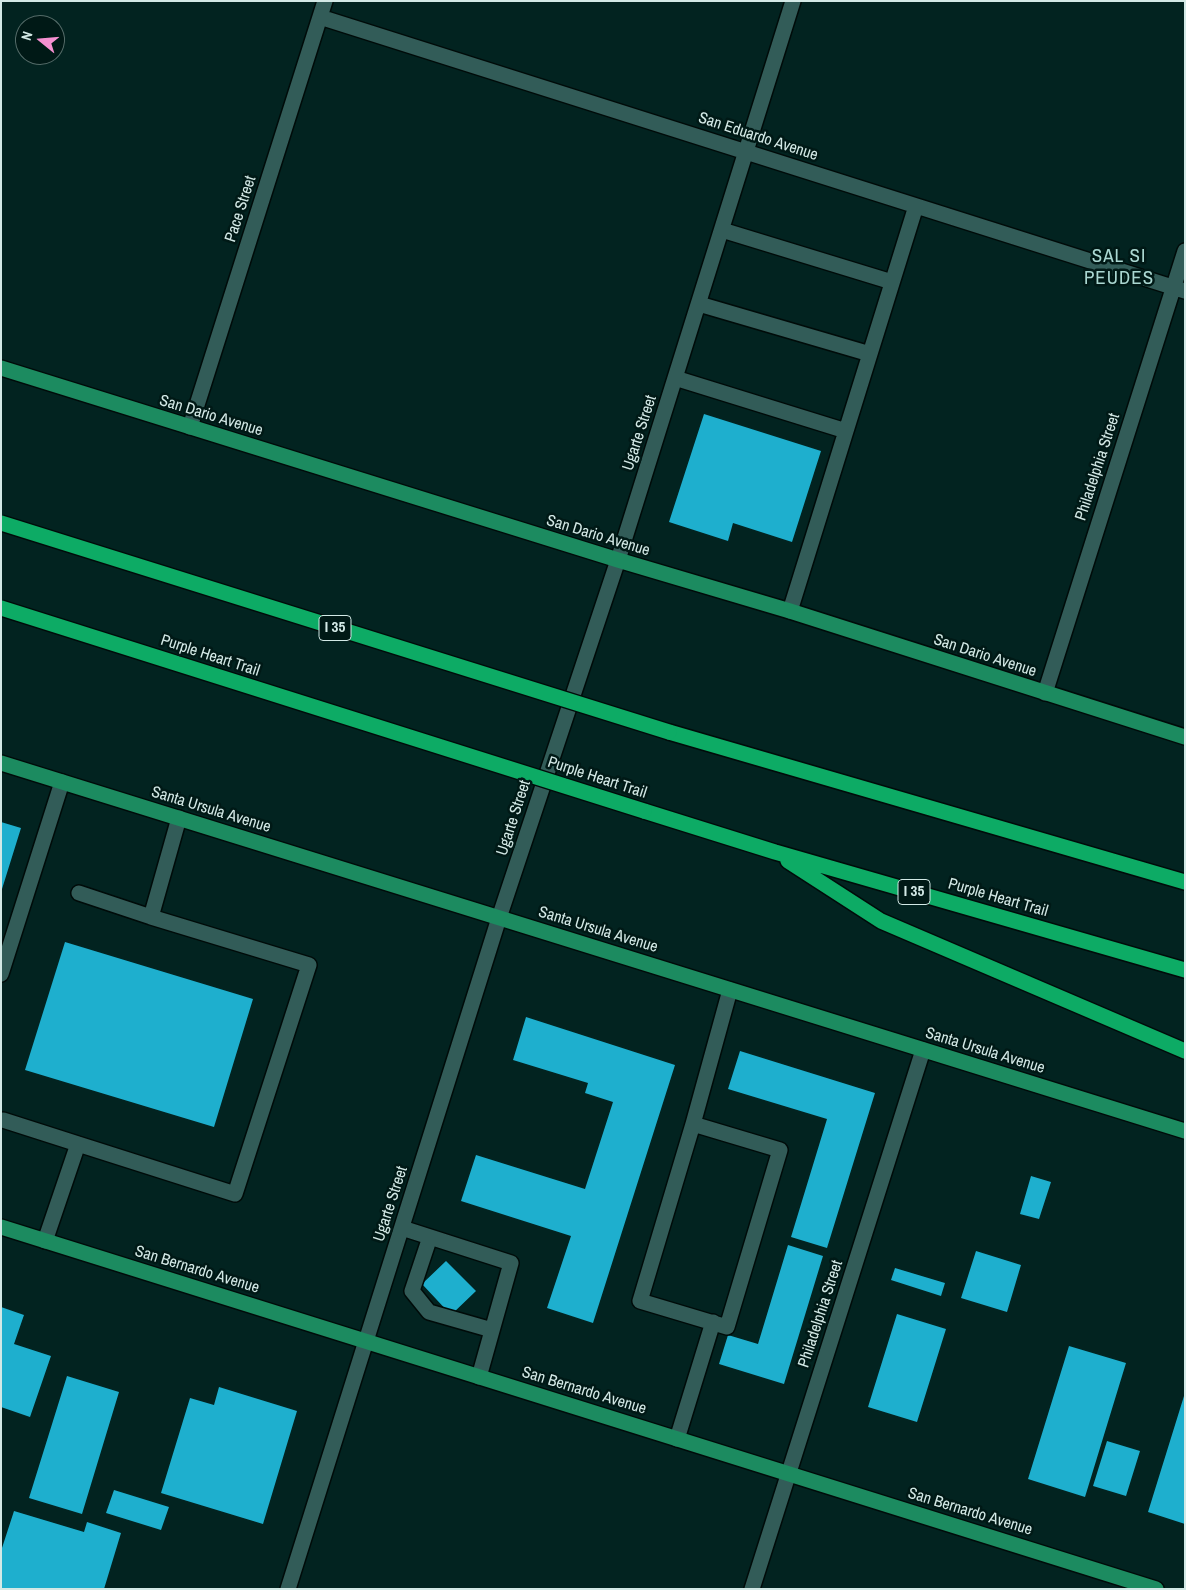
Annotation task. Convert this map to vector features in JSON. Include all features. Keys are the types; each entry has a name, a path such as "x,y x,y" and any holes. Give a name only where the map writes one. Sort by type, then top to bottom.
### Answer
{"highway":[{"name":"I 35","path":"1,523 669,732 1185,881"},
{"name":"Purple Heart Trail","path":"1,608 774,852 1185,970"},
{"path":"774,852 881,921 1185,1051"}],"main road":[{"name":"San Dario Avenue","path":"1,368 618,560 790,611 1185,737"},
{"name":"Santa Ursula Avenue","path":"1,763 1185,1131"},
{"name":"San Bernardo Avenue","path":"1,1227 1156,1589"}],"street":[{"name":"Pace Street","path":"190,427 325,1"},
{"name":"Ugarte Street","path":"288,1589 499,918 618,560 793,1"},
{"name":"San Eduardo Avenue","path":"320,17 1179,289"},
{"path":"790,611 916,206"},
{"path":"722,230 892,282"},
{"name":"Philadelphia Street","path":"1045,693 1179,289 1185,251"},
{"path":"698,304 870,354"},
{"path":"675,378 846,431"},
{"path":"1,974 62,782"},
{"path":"151,917 179,818"},
{"path":"3,1120 235,1194 309,965 79,893"},
{"path":"693,1124 780,1150 727,1327 640,1301 693,1124 730,990"},
{"name":"Philadelphia Street","path":"752,1589 923,1050"},
{"path":"45,1241 78,1144"},
{"path":"402,1228 511,1263 478,1377"},
{"path":"430,1237 412,1291 428,1312 492,1330"},
{"path":"677,1439 713,1322"}],"building":[{"path":"704,414 821,451 792,542 733,523 728,541 669,522"},
{"path":"1,822 21,828 2,889 1,888"},
{"path":"65,942 253,999 214,1127 25,1070"},
{"path":"526,1017 675,1065 593,1323 547,1308 571,1236 461,1201 476,1155 585,1189 613,1102 585,1093 588,1083 513,1060"},
{"path":"740,1051 875,1093 827,1248 791,1237 827,1119 728,1089"},
{"path":"1031,1176 1051,1182 1039,1219 1020,1214"},
{"path":"788,1245 823,1256 784,1384 719,1364 728,1335 758,1344"},
{"path":"976,1251 1021,1265 1007,1312 961,1298"},
{"path":"446,1261 476,1291 451,1315 422,1284"},
{"path":"895,1268 945,1283 941,1296 891,1280"},
{"path":"1,1307 24,1315 14,1344 51,1356 30,1417 1,1407"},
{"path":"897,1314 946,1329 917,1422 868,1407"},
{"path":"1069,1346 1126,1363 1085,1497 1028,1479"},
{"path":"67,1376 119,1392 82,1514 29,1498"},
{"path":"219,1387 297,1411 263,1524 161,1493 190,1398 214,1405"},
{"path":"1185,1396 1185,1524 1148,1512"},
{"path":"1107,1441 1140,1451 1126,1496 1093,1486"},
{"path":"114,1490 169,1507 161,1530 106,1513"},
{"path":"14,1511 84,1532 87,1522 121,1533 104,1589 1,1589 1,1551"}],"district":[{"name":"SAL SI PEUDES","path":"1119,268"}]}
